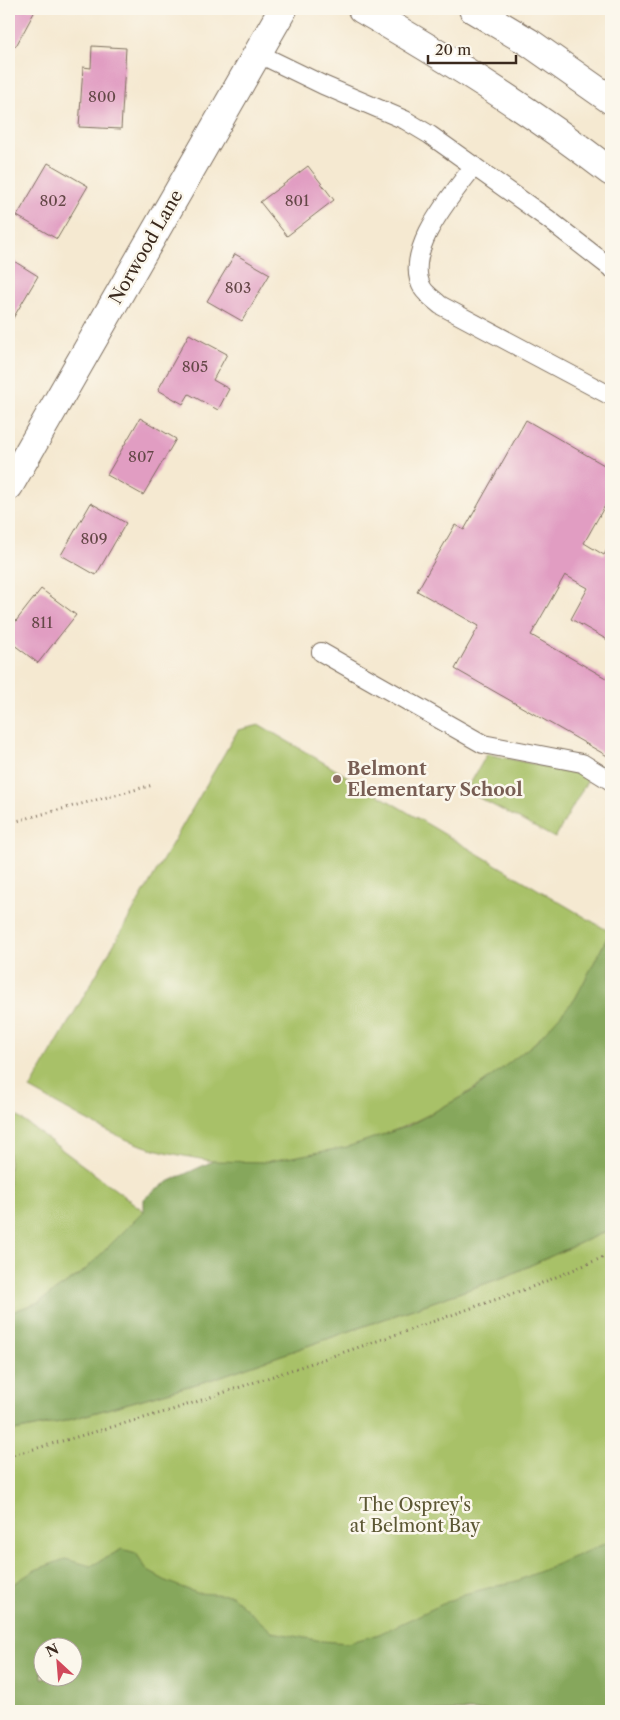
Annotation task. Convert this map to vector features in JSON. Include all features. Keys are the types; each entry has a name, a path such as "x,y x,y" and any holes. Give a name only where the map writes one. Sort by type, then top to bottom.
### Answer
{"street":[{"name":"Norwood Lane","path":"9,486 283,9"},
{"path":"362,9 460,66 552,127 611,172"},
{"path":"473,9 530,43 611,100"}],"lane":[{"path":"258,53 322,85 405,120 474,166 611,268"},
{"path":"474,166 442,209 422,249 418,276 424,290 440,305 611,396"},
{"path":"321,652 483,744 582,763 611,781"}],"path":[{"path":"600,9 611,16"},
{"path":"9,823 153,785"},
{"path":"9,1456 172,1410 389,1338 536,1285 611,1254"}],"green space":[{"path":"260,725 610,932 590,975 575,999 544,1034 505,1067 460,1097 412,1123 361,1143 310,1157 259,1163 212,1161 165,1152 138,1144 96,1125 30,1089 238,730"},
{"path":"487,754 590,776 555,838 466,791"},
{"path":"610,932 611,1229 507,1276 210,1380 65,1421 9,1432 9,1313 39,1302 83,1272 144,1211 144,1199 156,1189 213,1161 265,1162 347,1147 408,1126 474,1090 536,1042 575,999"},
{"path":"9,1110 144,1211 83,1272 39,1302 9,1313"},
{"name":"The Osprey's at Belmont Bay","path":"611,1229 611,1711 9,1711 9,1432 65,1421 210,1380 507,1276"},
{"path":"611,1541 611,1711 9,1711 9,1587 35,1570 65,1559 91,1566 122,1549 136,1553 148,1571 168,1582 197,1593 231,1595 272,1632 322,1641 348,1643 379,1634 464,1594 517,1581"}],"building":[{"path":"9,9 36,9 16,46 9,42"},
{"path":"92,46 126,48 121,129 79,127 83,67 91,68"},
{"path":"48,163 88,186 57,239 17,216"},
{"path":"308,166 334,200 287,236 260,202"},
{"path":"235,254 270,274 242,321 207,301"},
{"path":"9,258 38,276 9,325"},
{"path":"189,334 227,354 213,380 229,389 218,410 189,394 183,404 158,390"},
{"path":"140,418 176,439 143,495 107,475"},
{"name":"Belmont Elementary School","path":"526,420 611,469 611,495 584,543 604,555 611,542 611,642 571,619 588,588 565,575 531,635 611,681 611,758 455,669 479,626 417,591 455,525 464,530"},
{"path":"91,503 126,523 96,575 61,555"},
{"path":"41,589 76,615 38,663 9,641 9,630"}],"place":[{"name":"Belmont Elementary School","path":"337,779"}]}
